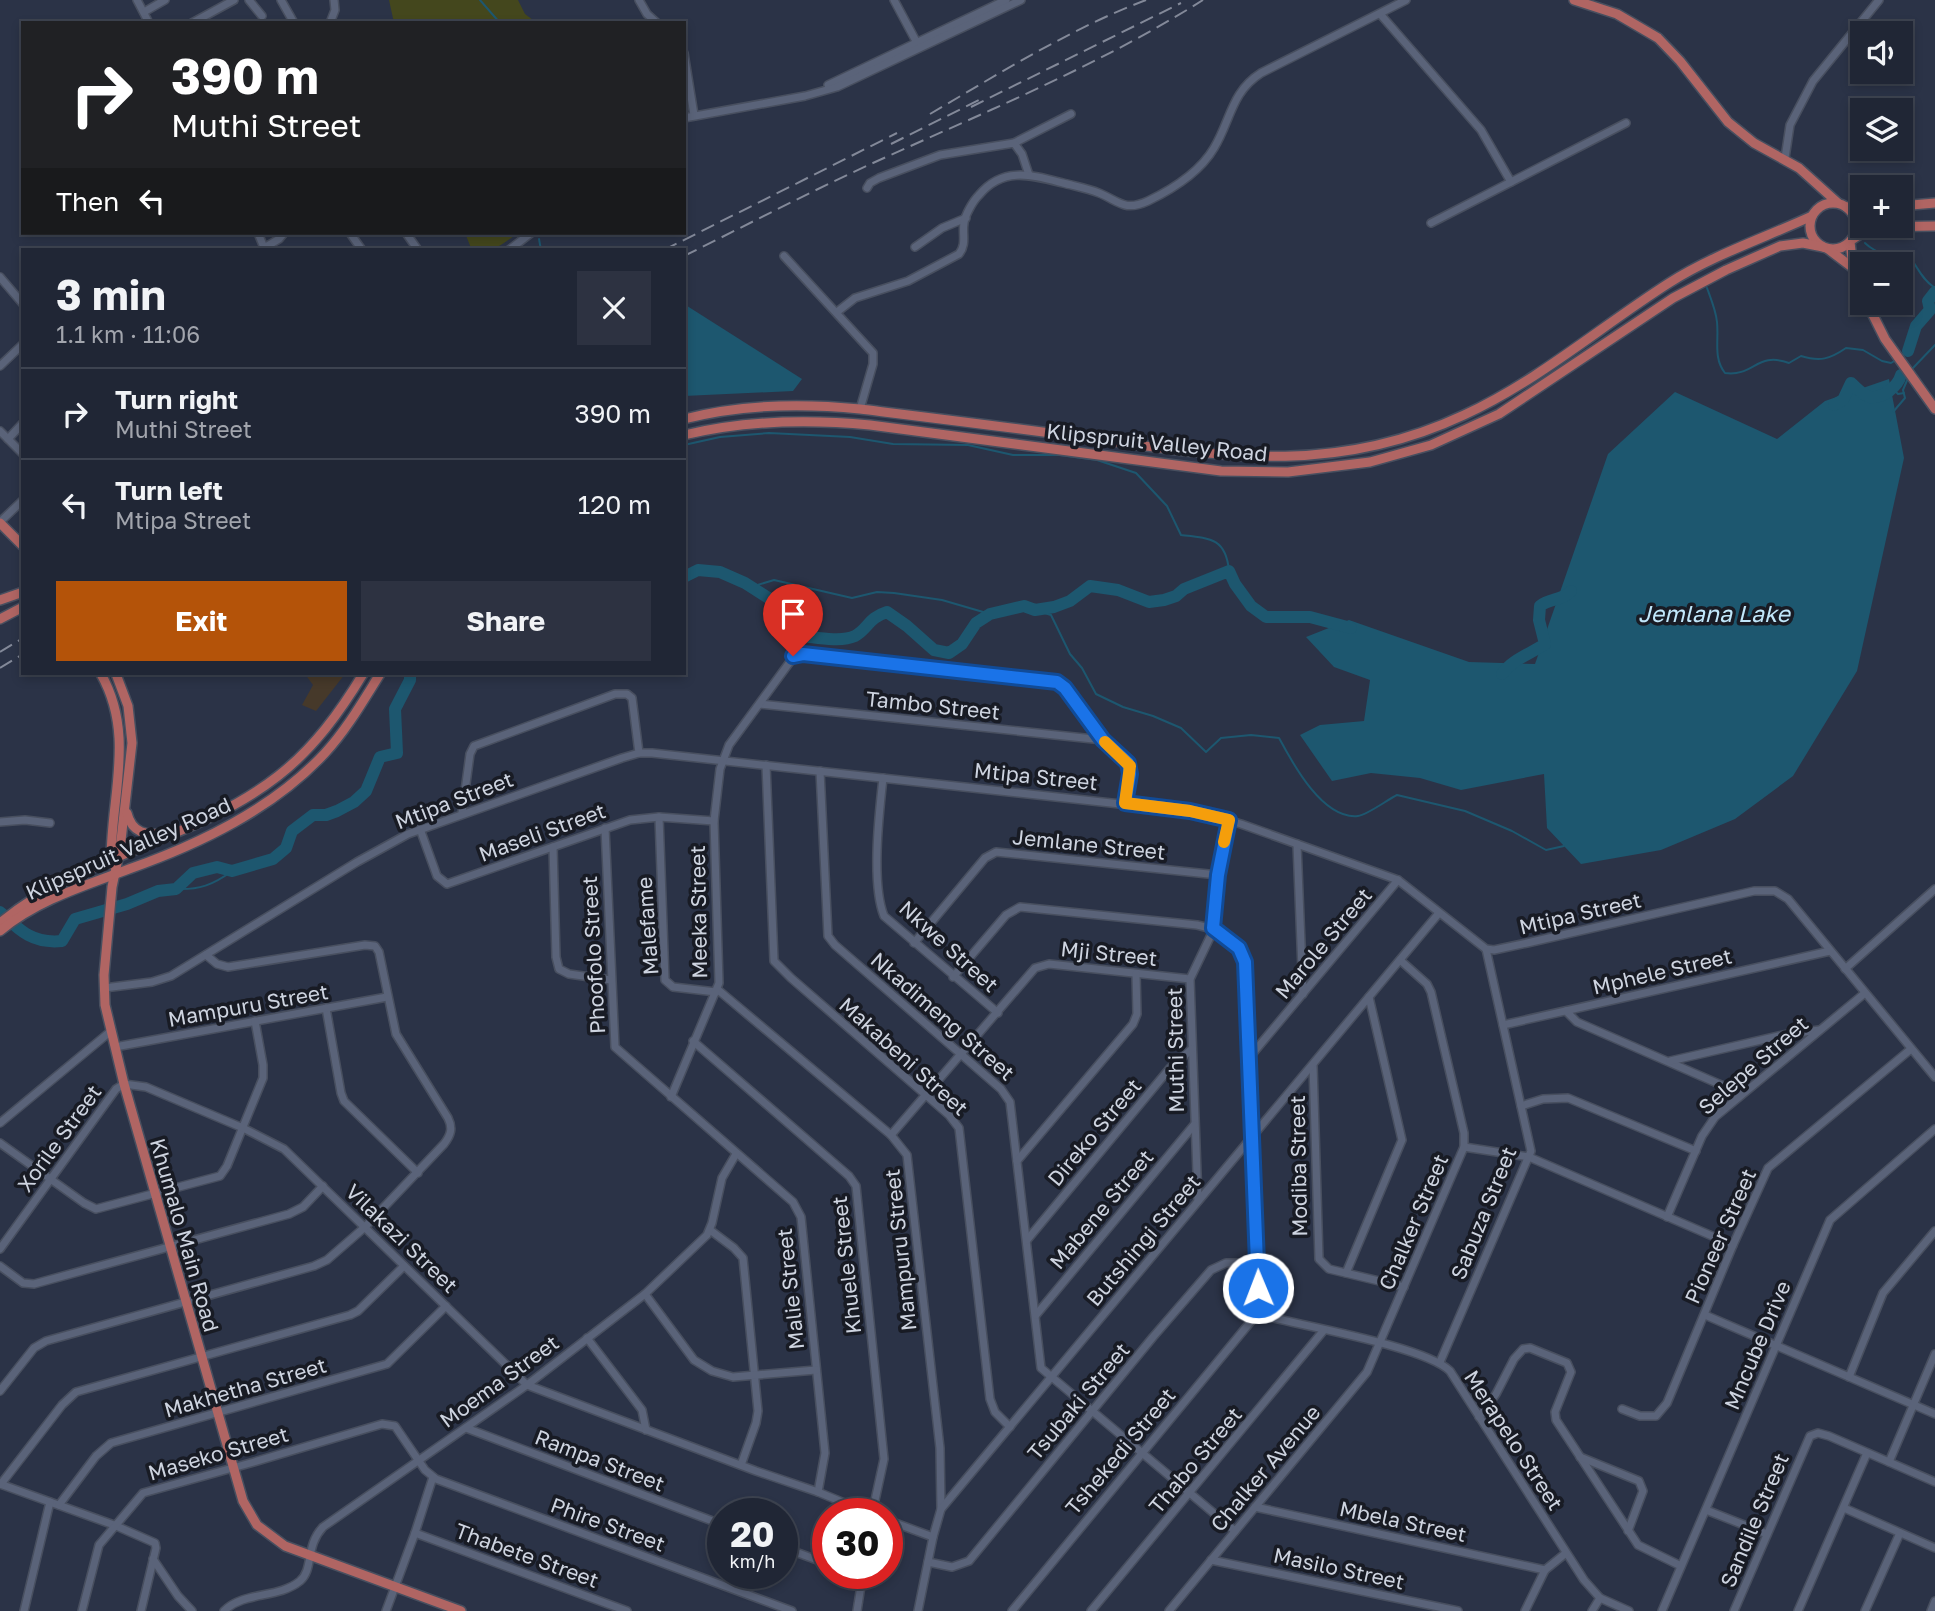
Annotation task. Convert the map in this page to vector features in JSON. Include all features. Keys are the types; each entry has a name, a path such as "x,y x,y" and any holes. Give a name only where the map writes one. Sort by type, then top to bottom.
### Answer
{"main road":[{"path":"1574,0 1599,4 1658,38 1680,61 1728,122 1754,143 1785,158 1842,205 1854,217 1856,224 1850,241 1851,252"},
{"path":"1814,182 1817,194 1811,233 1850,266"},
{"path":"1913,205 1935,203"},
{"path":"1814,213 1826,204 1850,206"},
{"name":"Klipspruit Valley Road","path":"686,419 740,409 816,405 1221,456 1287,458 1366,447 1424,431 1486,404 1528,379 1687,272 1814,213"},
{"path":"1826,248 1842,247 1868,229 1877,227 1935,226"},
{"name":"Klipspruit Valley Road","path":"686,435 742,424 819,421 870,425 1221,471 1288,472 1346,466 1388,458 1431,445 1499,414 1673,298 1726,270 1780,246 1802,243 1826,248"},
{"path":"1873,315 1885,339 1935,409"},
{"path":"0,522 21,546"},
{"path":"0,600 21,592"},
{"path":"0,619 21,608"},
{"path":"102,675 112,694 119,722 120,748 112,840 115,858"},
{"path":"115,858 132,758 128,706 116,675"},
{"name":"Klipspruit Valley Road","path":"0,931 42,893 186,827 260,788 295,761 338,714 362,675"},
{"name":"Klipspruit Valley Road","path":"0,923 20,911 132,869 237,821 307,772 337,739 379,675"},
{"path":"126,801 130,823 146,834 186,827"},
{"path":"42,893 97,860 105,853 112,840"},
{"name":"Khumalo Main Road","path":"115,858 104,988 111,1031 243,1501 257,1525 275,1540 310,1556 461,1611"},
{"path":"89,885 112,892 132,869"}],"street":[{"path":"137,0 148,21"},
{"path":"144,12 165,0"},
{"path":"199,21 234,0"},
{"path":"249,0 262,16"},
{"path":"281,0 293,21"},
{"path":"331,21 335,10 334,0"},
{"path":"639,0 646,14 655,21"},
{"path":"894,0 917,43"},
{"path":"797,95 834,83 1006,0"},
{"path":"686,117 814,93 845,84 1021,0"},
{"path":"837,312 855,298 908,281 959,254 963,249 966,218 975,200 986,188 1016,174 1098,192 1121,205 1137,205 1148,201 1194,173 1205,162 1241,89 1261,73 1381,15 1406,0"},
{"path":"1785,158 1790,125 1813,81 1879,0"},
{"path":"1381,15 1477,125 1511,182"},
{"path":"686,65 694,114"},
{"path":"867,188 879,178 935,157 1014,143 1071,114"},
{"path":"1431,223 1626,122"},
{"path":"1014,143 1022,154 1029,175"},
{"path":"915,247 943,228 966,218"},
{"path":"266,248 283,235"},
{"path":"512,248 528,235"},
{"path":"784,256 874,356 860,409"},
{"path":"0,278 21,302"},
{"path":"0,366 21,346"},
{"path":"8,439 21,426"},
{"path":"0,431 21,452"},
{"path":"0,522 21,502"},
{"path":"722,760 729,745 790,659 803,654 1057,682 1065,688 1103,740 1130,766 1125,803"},
{"path":"462,813 470,754 474,746 615,694 627,694 632,698 639,753"},
{"name":"Tambo Street","path":"760,704 1103,740"},
{"name":"Mtipa Street","path":"104,988 162,980 357,862 420,829 639,753 1125,803 1190,811 1229,820 1398,880 1486,949 1502,949 1766,890 1775,891 1788,899 1935,1077"},
{"name":"Meeka Street","path":"671,1097 717,990 719,977 713,821 722,760"},
{"name":"Makabeni Street","path":"766,765 774,961 955,1122 961,1135 990,1399 995,1412 1010,1427"},
{"name":"Nkadimeng Street","path":"820,771 828,936 1008,1097 1041,1367 1051,1378"},
{"name":"Nkwe Street","path":"883,778 878,836 879,898 884,916 998,1013"},
{"name":"Malefame","path":"659,817 665,980 673,987 717,990"},
{"name":"Maseli Street","path":"420,829 437,876 447,884 638,818 713,821"},
{"path":"0,822 25,820 50,823"},
{"name":"Muthi Street","path":"1198,1202 1190,979 1207,948 1213,928 1218,875 1229,820"},
{"name":"Phoofolo Street","path":"605,828 615,1047 671,1097"},
{"path":"1297,844 1303,995"},
{"path":"554,847 556,957 559,969 569,975 611,980"},
{"name":"Jemlane Street","path":"914,943 985,858 996,852 1218,875"},
{"name":"Marole Street","path":"1248,1060 1398,880"},
{"path":"1845,969 1935,889"},
{"path":"953,977 1006,915 1020,907 1213,928 1239,948 1244,957 1258,1263 1257,1314"},
{"name":"Butshingi Street","path":"919,1611 941,1509 1440,913"},
{"path":"0,1391 40,1343 321,1264 365,1227 448,1139 452,1126 398,1040 379,952 372,945 229,967 216,964 206,955"},
{"name":"Sabuza Street","path":"1440,1362 1530,1157 1530,1142 1486,949"},
{"name":"Mphele Street","path":"1503,1025 1830,951"},
{"name":"Chalker Street","path":"1380,1344 1464,1147 1464,1133 1431,992 1427,984 1400,960"},
{"name":"Mji Street","path":"891,1135 1031,972 1040,965 1190,979"},
{"path":"1017,1161 1133,1024 1137,1014 1136,974"},
{"name":"Mampuru Street","path":"717,990 891,1135 906,1155 940,1448 941,1509"},
{"name":"Selepe Street","path":"1667,1217 1708,1125 1866,993"},
{"path":"1346,1272 1402,1140 1369,997"},
{"name":"Mampuru Street","path":"115,1047 387,998"},
{"path":"326,1008 344,1101 418,1173"},
{"path":"1566,1011 1577,1022 1742,1094"},
{"path":"0,1144 96,1209 220,1176 228,1166 263,1078 255,1021"},
{"path":"1669,1061 1783,1035 1820,1030"},
{"path":"0,1122 111,1031"},
{"name":"Khuele Street","path":"693,1041 849,1176 856,1186 884,1460 876,1498"},
{"name":"Direko Street","path":"1027,1240 1170,1068 1192,1049"},
{"name":"Pioneer Street","path":"1622,1409 1647,1417 1661,1412 1768,1168 1911,1049"},
{"name":"Modiba Street","path":"1313,1065 1318,1254 1324,1266 1404,1287"},
{"name":"Vilakazi Street","path":"124,1084 146,1087 243,1128 284,1149 527,1385 833,1498"},
{"name":"Xorile Street","path":"0,1250 116,1089 124,1084"},
{"name":"Malie Street","path":"671,1097 799,1210 825,1453 818,1492"},
{"path":"1521,1106 1551,1098 1569,1098 1696,1151"},
{"name":"Mabene Street","path":"1036,1315 1194,1125"},
{"name":"Mncube Drive","path":"1662,1611 1830,1220 1935,1129"},
{"path":"1464,1147 1530,1157 1733,1245"},
{"path":"736,1154 722,1178 710,1230 743,1258 758,1418 741,1465"},
{"path":"0,1266 23,1283 34,1284 296,1211 323,1185"},
{"name":"Moema Street","path":"224,1611 242,1600 297,1583 304,1576 313,1539 323,1527 527,1385 645,1294 710,1230"},
{"path":"1849,1377 1884,1293 1935,1231"},
{"name":"Tsubaki Street","path":"928,1562 952,1567 969,1561 1211,1270 1226,1263 1258,1263"},
{"path":"141,1611 155,1543 114,1525 0,1484 62,1405 76,1392 350,1315 358,1311 404,1266"},
{"path":"645,1294 697,1363 725,1375 816,1370"},
{"name":"Makhetha Street","path":"59,1505 106,1446 387,1364 446,1306"},
{"name":"Merapelo Street","path":"1257,1314 1426,1356 1440,1362 1450,1371 1584,1580 1600,1598 1629,1611"},
{"name":"Tshekedi Street","path":"1012,1611 1257,1314"},
{"path":"1704,1315 1935,1415"},
{"name":"Thabo Street","path":"1091,1611 1324,1330"},
{"path":"587,1338 642,1410 646,1430"},
{"name":"Chalker Avenue","path":"1170,1611 1367,1373 1380,1344"},
{"path":"1479,1416 1496,1394 1514,1359 1523,1349 1530,1348 1562,1360 1570,1367 1571,1372 1555,1416 1628,1531 1645,1550 1681,1566"},
{"path":"1889,1462 1935,1354"},
{"path":"1051,1378 1235,1531"},
{"name":"Maseko Street","path":"82,1611 96,1552 114,1525 143,1493 386,1424 395,1426 418,1460"},
{"name":"Rampa Street","path":"466,1429 707,1519"},
{"name":"Sandile Street","path":"1734,1611 1810,1436 1821,1434 1867,1453"},
{"path":"1798,1611 1867,1453 1935,1482"},
{"path":"1580,1457 1639,1481 1643,1486 1628,1531"},
{"path":"386,1611 415,1533 432,1477 418,1460"},
{"name":"Phire Street","path":"432,1477 792,1611"},
{"path":"24,1611 50,1502"},
{"name":"Mbela Street","path":"1255,1507 1545,1570"},
{"path":"1844,1508 1935,1548"},
{"path":"1706,1510 1767,1534"},
{"path":"903,1526 933,1537"},
{"path":"1865,1611 1900,1532"},
{"name":"Thabete Street","path":"415,1533 627,1611"},
{"path":"1525,1611 1545,1570 1566,1553"},
{"path":"153,1559 178,1596 192,1611"},
{"name":"Masilo Street","path":"1211,1560 1426,1608 1458,1611"},
{"path":"857,1611 861,1589"},
{"path":"1592,1611 1600,1598"},
{"path":"1931,1611 1935,1601"}],"shaded area":[{"path":"306,675 344,675 316,711 302,705 313,685"}],"green space":[{"path":"389,0 518,0 525,14 534,21 394,21"},
{"path":"466,235 515,235 496,248 471,248"}],"water":[{"path":"686,305 802,379 793,391 686,396"},
{"name":"Jemlana Lake","path":"1889,379 1904,458 1857,671 1793,776 1735,819 1661,850 1581,864 1547,828 1544,774 1461,790 1420,778 1371,773 1332,781 1300,735 1320,725 1364,721 1370,680 1334,667 1306,637 1349,620 1469,662 1535,664 1608,454 1675,392 1777,439 1825,401"}],"waterway":[{"path":"480,0 498,21"},
{"path":"539,239 541,248"},
{"path":"1865,243 1882,253 1906,254 1935,288"},
{"path":"1707,288 1716,318 1719,361 1725,373 1743,371 1770,360 1789,363 1801,356 1825,358 1846,348 1863,350 1882,361 1891,363 1896,360"},
{"path":"1908,351 1916,326 1930,310 1928,301 1935,292"},
{"path":"1916,326 1920,314 1929,304"},
{"path":"1912,369 1935,345"},
{"path":"1900,356 1908,351"},
{"path":"1834,405 1843,400 1851,383 1864,395 1875,397 1889,391 1901,375"},
{"path":"1893,412 1905,398 1903,390 1908,378"},
{"path":"1892,388 1898,394 1904,393"},
{"path":"686,445 720,437 769,433 850,437 893,444 968,445 1013,455 1059,455 1097,460 1136,473 1167,506 1181,535 1208,539 1220,546 1229,571"},
{"path":"686,576 698,570 720,572 745,583 786,609 809,637 850,638 876,617 887,612 934,650 949,653 962,644 976,623 990,614 1024,606 1035,610 1054,607 1070,601 1090,586 1118,590 1149,602 1164,600 1229,571 1251,606 1266,617 1310,617 1351,628"},
{"path":"751,587 774,580 852,598 877,592 894,593 942,600 990,614"},
{"path":"1502,674 1516,661 1545,644 1539,620 1540,606 1571,591"},
{"path":"1035,610 1051,615 1070,654 1082,668 1096,694 1181,728 1206,752 1221,738 1251,735 1279,738 1292,762 1321,800 1345,815 1362,815 1397,795 1465,811 1512,831 1546,850 1564,846"},
{"path":"0,912 28,935 43,940 62,941 75,919 127,904 158,891 176,889 193,873 217,867 232,871 273,859 286,848 292,831 313,815 326,815 354,802 366,791 380,757 397,753 395,709 410,675"},
{"path":"176,889 205,886 232,871"}],"railway":[{"path":"930,114 1063,38 1146,0"},
{"path":"686,255 834,181 1087,65 1203,0"},
{"path":"971,107 1181,3"},
{"path":"891,144 979,100"},
{"path":"668,248 897,133"},
{"path":"0,652 21,639"},
{"path":"0,668 21,655"}],"slow traffic":[{"path":"1105,742 1130,766 1125,803 1203,813 1229,820 1224,842"}],"route":[{"path":"793,656 798,653 1057,682 1065,688 1103,740 1128,763 1130,774 1125,803 1203,813 1229,820 1218,875 1213,928 1239,948 1245,962 1258,1288"}]}
